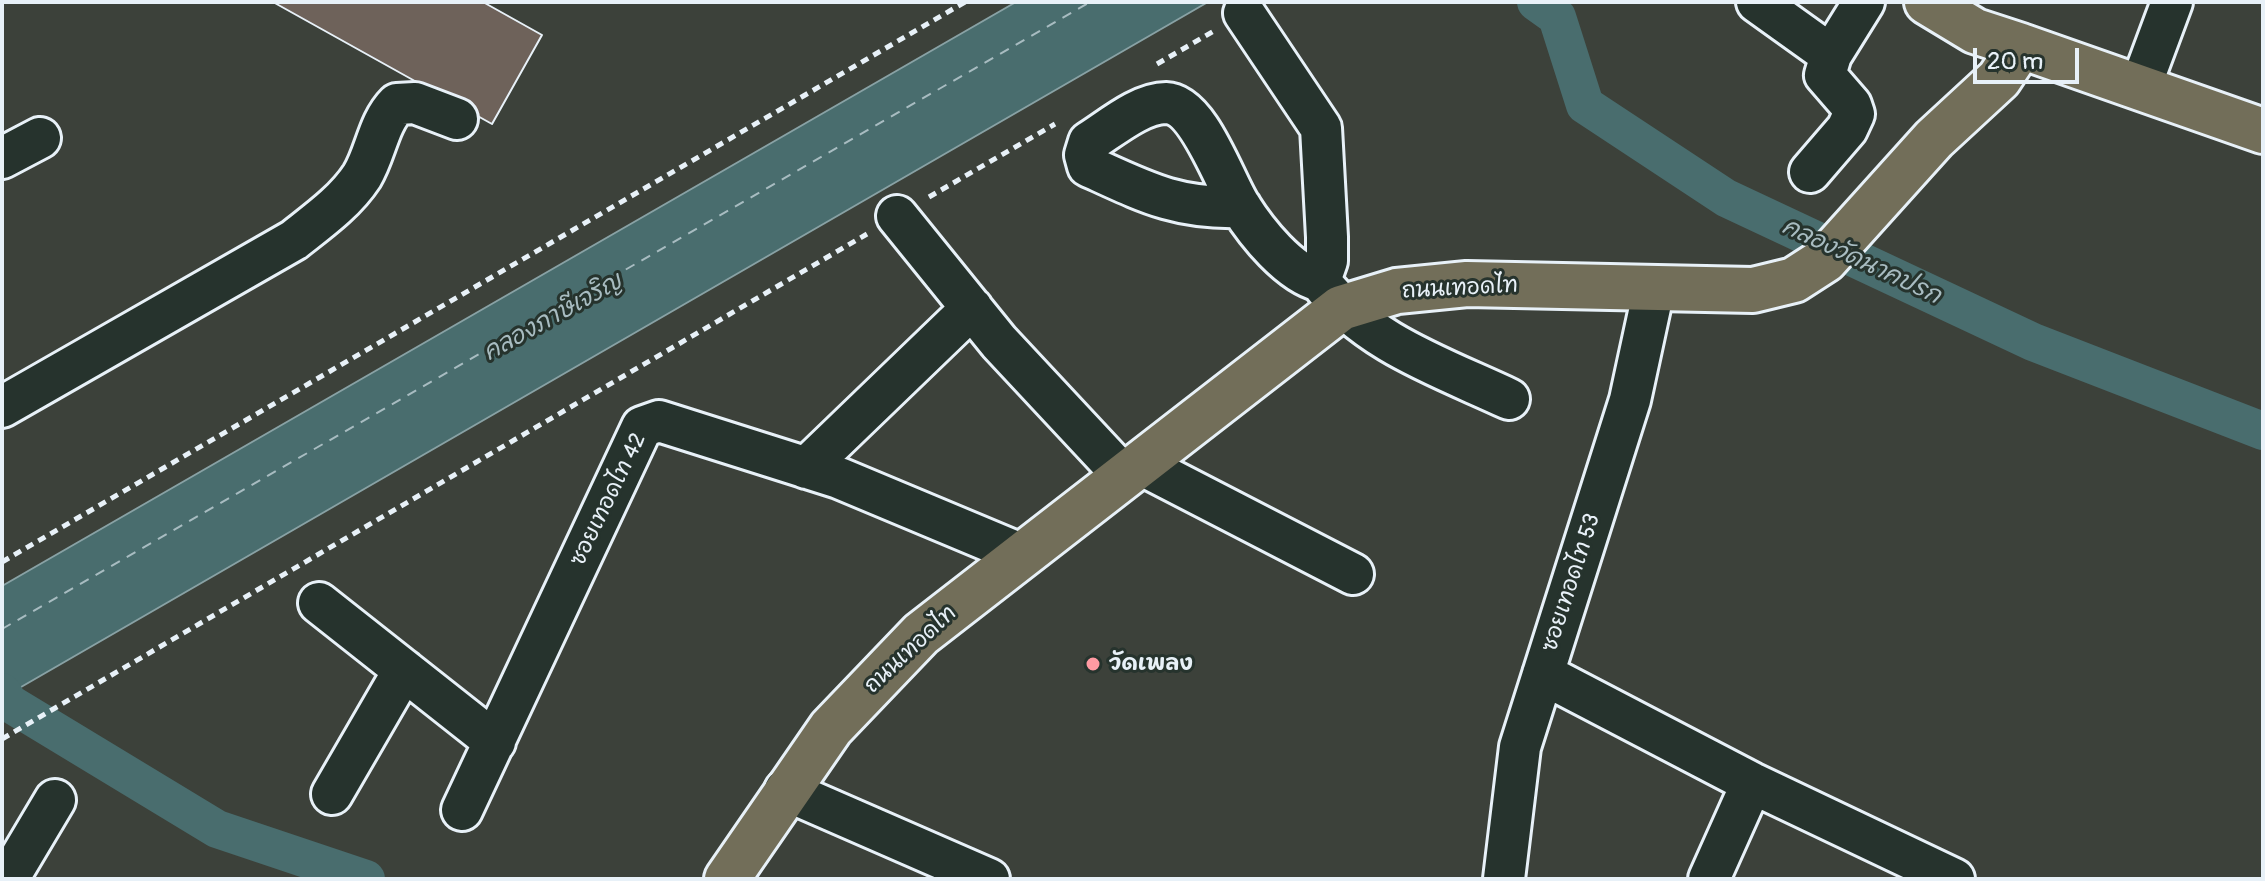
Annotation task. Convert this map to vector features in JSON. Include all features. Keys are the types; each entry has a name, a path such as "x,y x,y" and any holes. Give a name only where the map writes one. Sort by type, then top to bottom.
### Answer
{"main road":[{"path":"1938,6 1975,31 2262,126"},
{"name":"ถนนเทอดไท","path":"727,879 785,790 831,728 921,634 1132,470 1330,294 1467,284 1753,290 1794,280 1825,260 1934,139 1999,79 2021,46"}],"street":[{"path":"1757,2 1831,55"},
{"path":"1810,172 1847,129 1854,114 1851,105 1825,75 1831,55 1864,2"},
{"path":"2140,88 2172,2"},
{"path":"1244,13 1321,128 1330,294"},
{"path":"2,407 294,240 335,206 362,176 388,114 397,104 415,103 457,119"},
{"path":"2,158 40,138"},
{"path":"1241,207 1296,270 1401,349 1509,399"},
{"path":"884,223 1132,470 1353,574"},
{"name":"ซอยเทอดไท 53","path":"1504,879 1520,747 1630,400 1654,289"},
{"path":"806,468 972,308"},
{"name":"ซอยเทอดไท 42","path":"462,810 642,427 659,421 806,468 1023,555"},
{"path":"319,603 495,742"},
{"path":"332,794 404,670"},
{"path":"1543,674 1752,783 1954,879"},
{"path":"1709,879 1752,783"},
{"path":"785,790 989,879"},
{"path":"8,879 55,800"}],"path":[{"path":"2,562 965,2"},
{"path":"2,739 884,223"}],"water":[{"name":"คลองภาษีเจริญ","path":"1016,2 1208,2 2,698 2,586"}],"building":[{"path":"273,2 483,2 542,35 492,124"}],"waterway":[{"name":"คลองวัดนาคปรก","path":"1536,2 1557,17 1585,105 1726,198 2033,342 2263,431"},
{"path":"2,692 9,703 217,829 366,879"}],"ferry route":[{"path":"2,629 1090,2"}],"place":[{"name":"วัดเพลง","path":"1093,664"}]}
